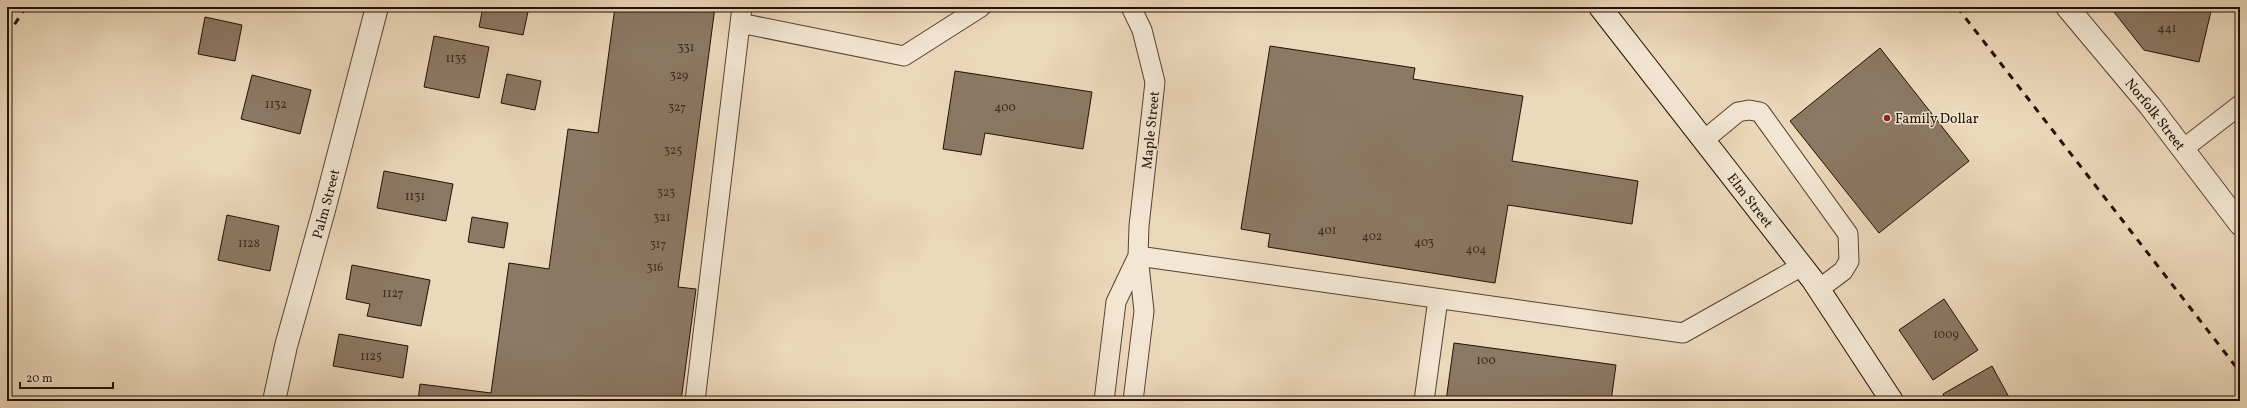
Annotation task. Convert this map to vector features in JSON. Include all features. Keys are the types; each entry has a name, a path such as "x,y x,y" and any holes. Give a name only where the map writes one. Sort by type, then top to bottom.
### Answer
{"street":[{"name":"Palm Street","path":"274,401 286,346 324,210 377,7"},
{"name":"Elm Street","path":"1600,7 1802,266 1819,289 1892,401"},
{"name":"Norfolk Street","path":"2067,7 2150,106 2240,224"}],"lane":[{"path":"695,401 741,15 904,56 981,7"},
{"name":"Maple Street","path":"1131,7 1142,30 1155,82 1139,226 1138,256 1144,311 1132,401"},
{"path":"2183,149 2240,105"},
{"path":"1704,140 1738,112 1749,110 1760,112 1848,234 1849,261 1843,271 1819,289"},
{"path":"1104,401 1116,302 1138,256 1683,332 1802,266"},
{"path":"1424,401 1438,299"}],"building":[{"path":"483,7 529,7 523,35 479,27"},
{"path":"615,7 715,7 678,287 696,289 681,401 418,401 420,384 491,393 509,263 549,269 568,129 598,133"},
{"path":"2110,7 2212,7 2199,62 2144,50"},
{"path":"205,17 242,25 235,61 198,54"},
{"path":"434,36 489,47 479,98 424,87"},
{"path":"1270,46 1415,68 1413,79 1523,96 1512,161 1638,181 1632,224 1508,205 1495,283 1268,247 1270,234 1241,229"},
{"path":"1880,48 1969,161 1879,233 1790,121"},
{"path":"955,71 1092,92 1083,149 985,133 981,155 943,149"},
{"path":"507,74 541,81 535,110 501,103"},
{"path":"252,75 311,90 300,134 241,119"},
{"path":"384,171 453,184 446,221 377,208"},
{"path":"227,215 279,226 270,271 218,260"},
{"path":"472,217 508,223 504,248 468,242"},
{"path":"352,265 430,280 421,326 367,316 370,304 346,299"},
{"path":"1944,299 1978,350 1933,380 1899,330"},
{"path":"339,334 408,346 403,378 333,366"},
{"path":"1454,343 1616,365 1611,401 1446,401"},
{"path":"1992,366 2011,401 1946,401 1943,394"}],"railway":[{"path":"7,36 26,7"},
{"path":"1957,7 2240,372"}],"place":[{"name":"Family Dollar","path":"1887,118"}]}
